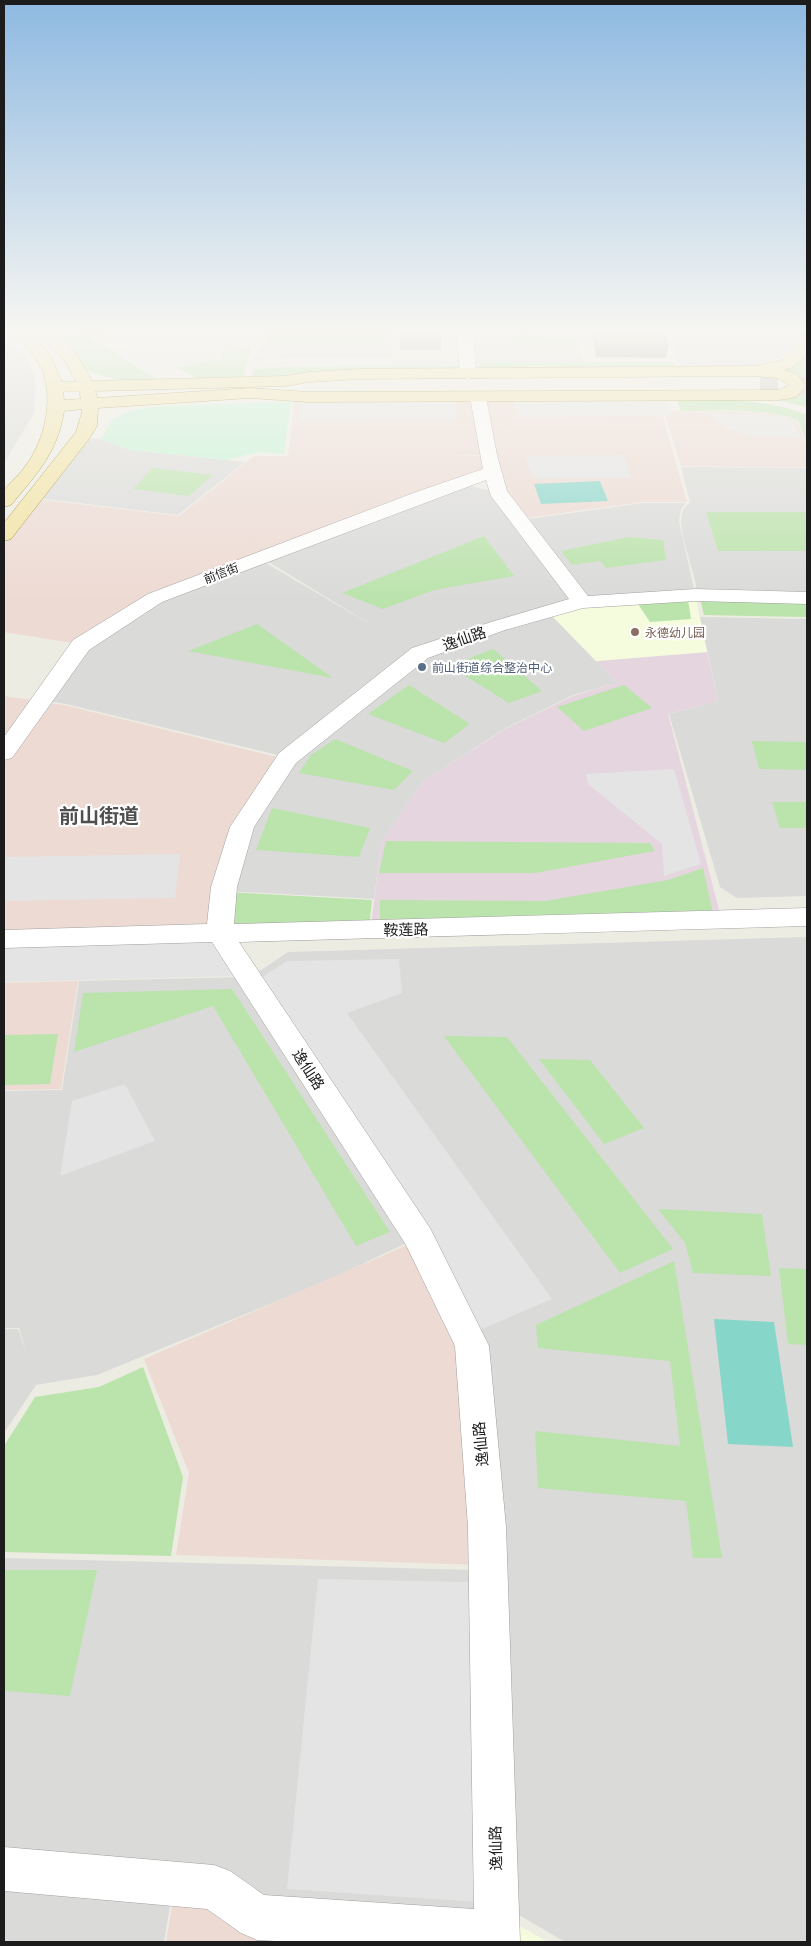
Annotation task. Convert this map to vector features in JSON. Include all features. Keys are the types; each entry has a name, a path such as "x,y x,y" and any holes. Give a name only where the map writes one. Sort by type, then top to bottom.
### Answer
{"main road":[{"path":"4,501 35,465 52,431 54,420"},
{"path":"88,427 89,420"},
{"path":"4,535 40,492 88,427 97,420"}],"street":[{"path":"482,420 488,455 498,492 582,602"},
{"name":"前信街","path":"4,753 81,645 155,598 424,496 493,472"},
{"name":"逸仙路","path":"497,1938 487,1527 472,1346 419,1237 220,933 224,887 242,827 287,758 420,653 498,626 582,602 695,595 807,598"},
{"name":"鞍莲路","path":"4,939 807,918"},
{"path":"4,1869 214,1887 257,1917 497,1938"}],"shaded area":[{"path":"4,420 30,420 4,463"},
{"path":"289,420 284,454 258,452 226,460 130,450 101,439 111,421"},
{"path":"292,420 481,420 487,455 440,456 487,456 492,472 153,598 80,644 4,632 4,537 37,499 179,516 254,456 288,456"},
{"path":"299,420 457,420 299,421"},
{"path":"484,420 664,420 687,502 642,502 519,519 500,492"},
{"path":"667,420 796,420 807,447 807,467 681,466"},
{"path":"716,420 789,420 792,421 801,438 746,435 728,429"},
{"path":"81,438 101,439 130,450 245,462 178,515 38,498"},
{"path":"624,455 631,478 538,479 530,473 526,456"},
{"path":"681,467 807,468 807,598 695,595 549,612 617,683 573,695 506,728 423,781 381,843 374,899 225,891 286,757 66,704 41,700 82,645 156,599 259,559 375,627 262,558 462,484 496,492 521,520 643,503 686,503 681,509 679,521 695,594 696,584 683,537 681,521 683,510 690,502"},
{"path":"600,481 608,501 541,504 534,484"},
{"name":"永德幼儿园","path":"695,595 707,652 596,661 548,612"},
{"path":"700,617 807,619 807,896 737,898 720,887 669,714 718,701"},
{"path":"707,652 718,701 668,714 722,921 371,927 381,843 423,781 507,728 573,696 617,683 596,661"},
{"path":"4,696 39,701 4,751"},
{"path":"42,702 64,705 285,759 239,827 218,932 4,938 4,756"},
{"path":"674,769 701,864 664,876 662,844 588,784 586,774"},
{"path":"180,854 175,898 4,901 4,857"},
{"path":"807,937 807,1942 565,1942 502,1905 481,1347 254,975 288,952"},
{"path":"213,942 235,976 4,982 4,947"},
{"path":"399,959 402,993 347,1013 552,1299 477,1331 261,978 287,961"},
{"path":"246,977 413,1240 326,1281 97,1375 36,1385 4,1433 4,1329 18,1329 27,1355 19,1328 4,1328 4,1091 62,1090 79,981"},
{"path":"78,981 61,1089 4,1090 4,983"},
{"path":"125,1084 155,1141 60,1176 72,1101"},
{"path":"414,1242 469,1348 481,1565 176,1555 189,1473 144,1359"},
{"path":"714,1319 774,1322 793,1447 728,1444"},
{"path":"4,1558 476,1570 485,1916 258,1899 224,1871 4,1850"},
{"path":"318,1579 471,1582 478,1902 287,1889"},
{"path":"4,1875 173,1888 164,1942 4,1942"},
{"path":"175,1889 486,1941 486,1942 166,1942"},
{"path":"505,1918 548,1942 505,1942"}],"green space":[{"path":"798,420 807,420 807,444"},
{"path":"152,468 213,475 189,496 133,489"},
{"path":"706,512 807,512 807,551 718,551"},
{"path":"484,536 514,576 434,590 383,609 342,593"},
{"path":"629,537 663,540 666,560 606,568 600,561 572,565 561,551"},
{"path":"700,599 807,602 807,617 704,615"},
{"path":"688,600 691,619 650,622 638,604"},
{"path":"257,624 333,678 188,651"},
{"path":"493,649 542,691 509,703 449,666"},
{"path":"409,685 470,724 444,743 368,714"},
{"path":"624,685 652,708 584,731 557,707"},
{"path":"335,739 413,771 394,790 299,773 311,755"},
{"path":"752,741 807,742 807,770 759,769"},
{"path":"772,802 807,802 807,828 780,828"},
{"path":"272,808 370,828 359,857 256,850"},
{"path":"386,841 650,843 655,851 535,873 379,873"},
{"path":"703,868 714,917 380,926 380,900 545,901 668,880"},
{"path":"225,892 372,900 369,927 223,931"},
{"path":"232,989 390,1232 356,1246 213,1006 74,1052 83,993"},
{"path":"58,1034 50,1084 4,1085 4,1035"},
{"path":"444,1036 507,1037 673,1249 620,1273"},
{"path":"539,1059 590,1060 644,1128 604,1144"},
{"path":"658,1209 762,1214 771,1276 693,1273 685,1243"},
{"path":"674,1261 722,1558 693,1558 686,1501 538,1488 535,1431 680,1446 670,1361 538,1348 536,1325"},
{"path":"779,1268 807,1269 807,1345 788,1344"},
{"path":"143,1367 183,1477 171,1556 4,1552 4,1446 35,1397 99,1387"},
{"path":"4,1570 97,1570 70,1696 4,1691"}],"place":[{"name":"永德幼儿园","path":"635,632"},
{"name":"前山街道综合整治中心","path":"422,667"}],"district":[{"name":"前山街道","path":"99,815"}]}
